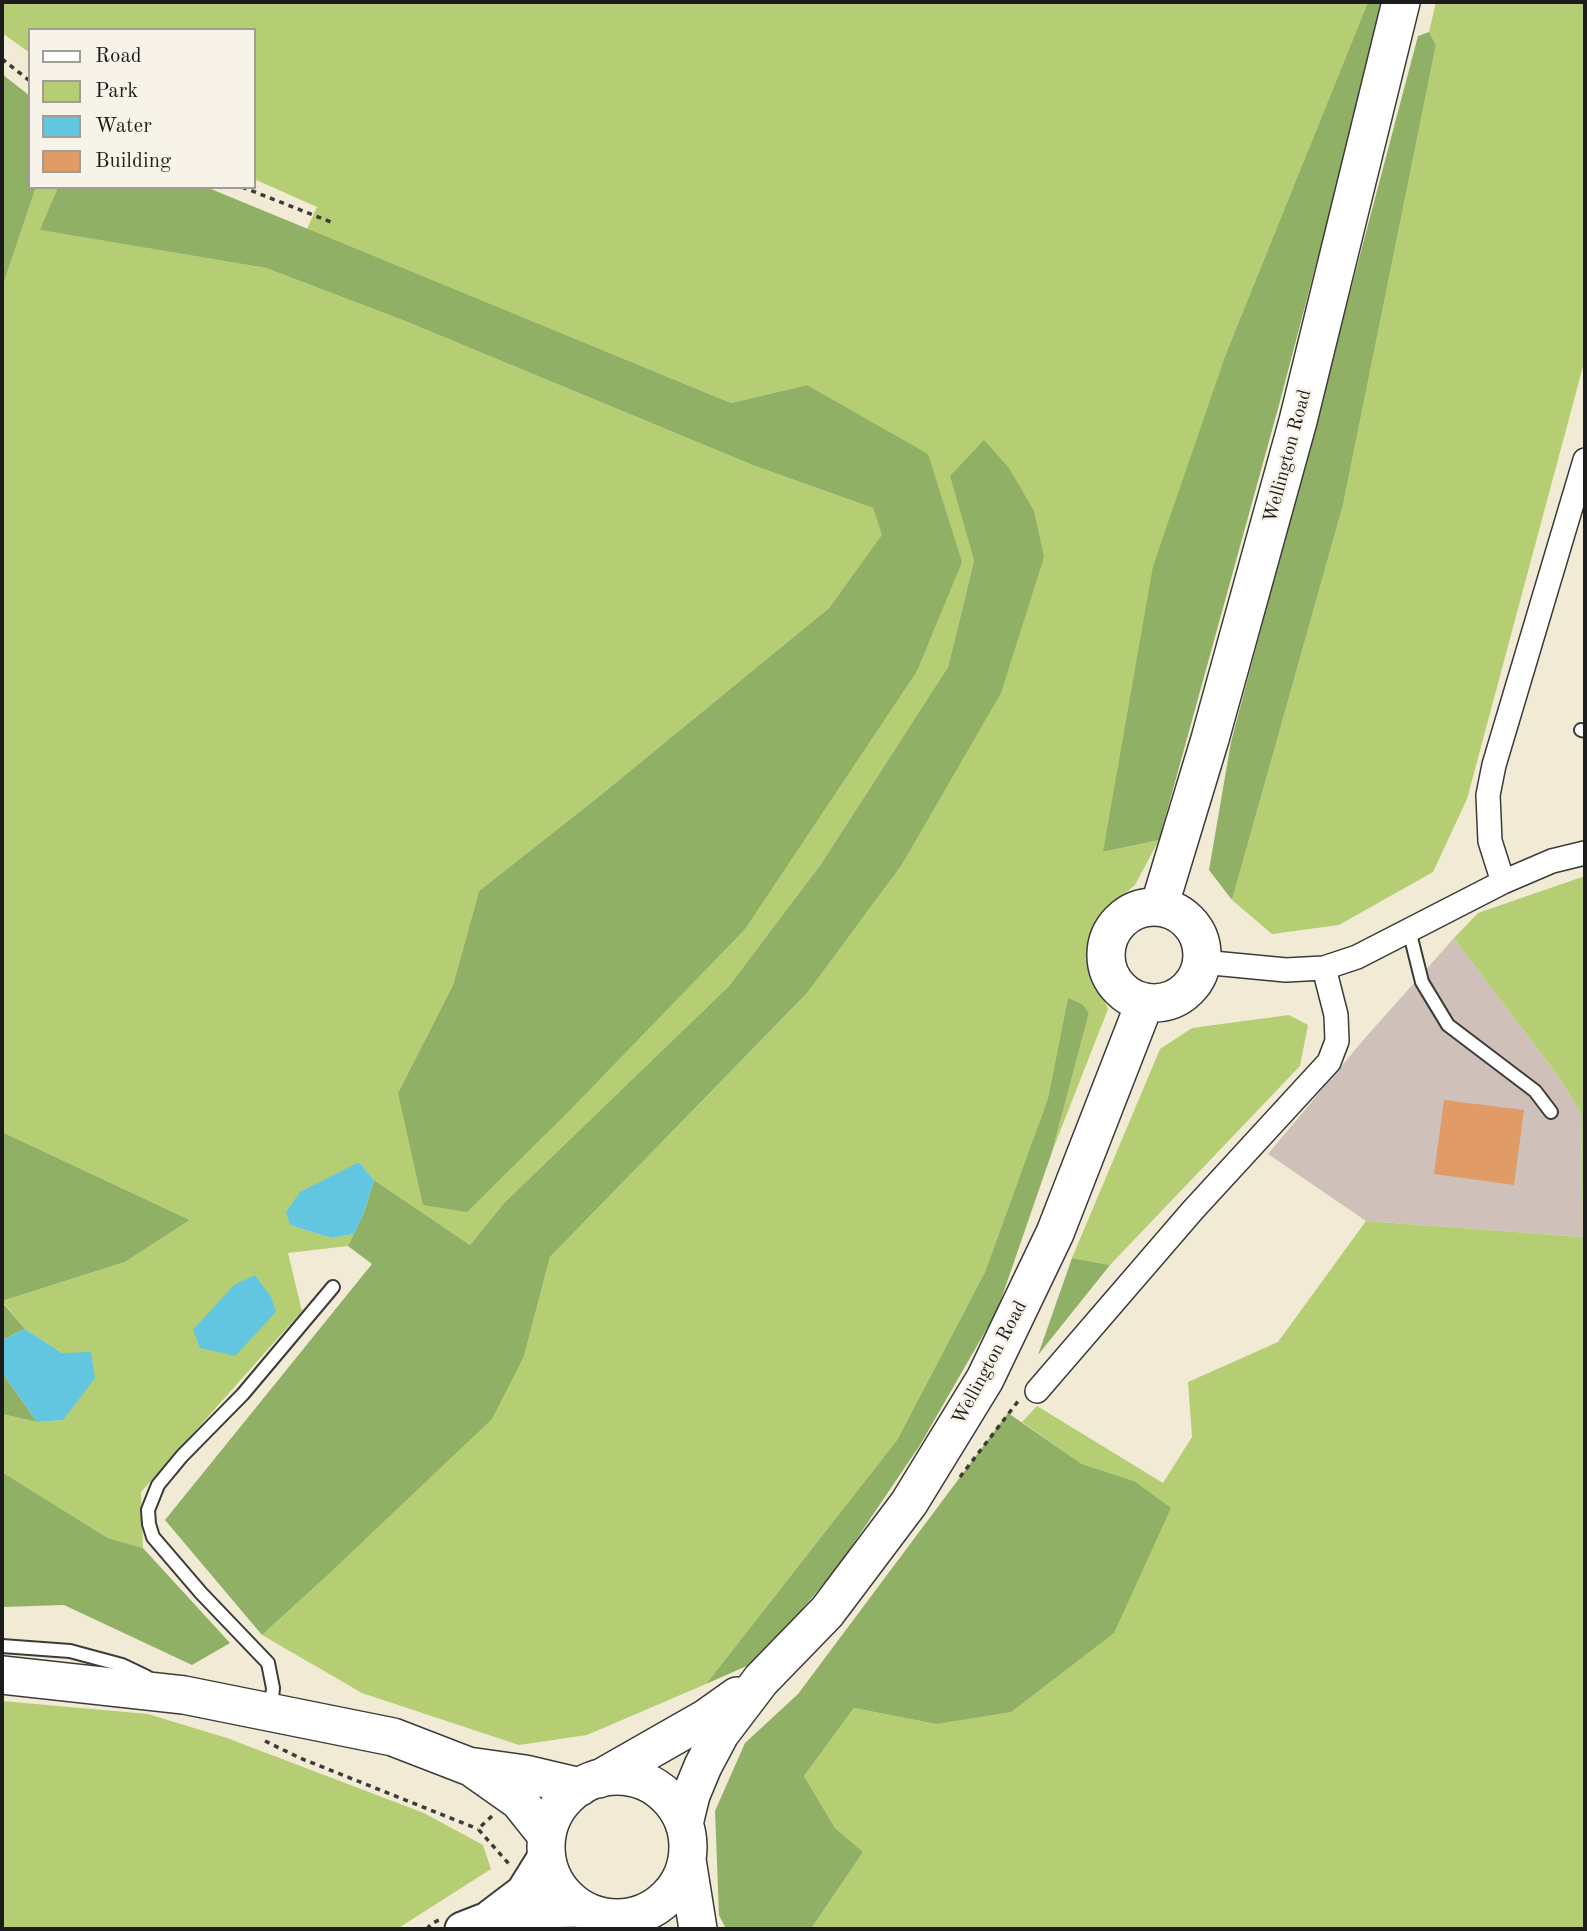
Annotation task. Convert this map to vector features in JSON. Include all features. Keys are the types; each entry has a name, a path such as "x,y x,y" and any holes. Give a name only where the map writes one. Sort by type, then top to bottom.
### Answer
{"main road":[{"name":"Wellington Road","path":"1159,907 1210,739 1298,421 1401,2"},
{"path":"1159,907 1181,915 1196,932 1202,962 1197,977 1188,989 1175,998 1160,1003 1145,1002 1130,997 1117,986 1109,972 1105,956 1115,925 1128,914 1143,908 1159,907"},
{"name":"Wellington Road","path":"684,1824 691,1795 720,1734 761,1680 827,1612 909,1503 985,1379 1055,1233 1145,1002"},
{"path":"2,1675 184,1695 393,1737 468,1766 589,1783 620,1776 640,1780 659,1790 674,1805 684,1824 698,1929"},
{"name":"Wellington Road","path":"589,1783 706,1718 761,1680"},
{"path":"468,1766 519,1801 546,1846 552,1877 565,1896 583,1910 633,1924 666,1899 680,1882 687,1860"},
{"path":"546,1846 553,1816 564,1800 589,1783"}],"street":[{"path":"1503,883 1490,841 1488,795 1494,765 1585,460"},
{"path":"1202,962 1286,970 1324,968 1357,957 1552,861 1585,853"},
{"path":"1037,1391 1194,1210 1329,1062 1337,1041 1336,1015 1324,968"},
{"path":"474,1925 523,1892 546,1846"},
{"path":"474,1925 530,1911 583,1910"}],"lane":[{"path":"1409,930 1423,982 1448,1025 1535,1091 1551,1112"},
{"path":"259,1710 273,1688 268,1662 201,1593 153,1537 148,1510 158,1485 174,1465 243,1394 333,1287"},
{"path":"2,1646 70,1651 122,1665 184,1695"}],"path":[{"path":"2,59 28,79"},
{"path":"247,189 331,222"},
{"path":"259,1710 255,1736 300,1758 478,1829"}],"shaded area":[{"path":"1454,938 1558,1076 1581,1113 1583,1237 1366,1221 1268,1154 1365,1038"}],"green space":[{"path":"2,2 1368,2 1227,351 1104,852 1159,840 1135,885 1103,912 1087,948 1097,985 1108,1009 1052,1152 1089,1013 1068,999 1048,1098 985,1272 897,1440 706,1684 587,1735 519,1745 362,1693 262,1635 319,1583 524,1356 550,1257 808,992 901,866 1044,557 950,475 974,561 948,667 821,864 729,986 504,1203 470,1245 374,1180 359,1162 290,1225 331,1238 354,1234 348,1246 288,1253 302,1311 141,1492 143,1548 108,1538 2,1472 2,1414 37,1422 63,1420 62,1353 25,1329 2,1301 125,1262 190,1220 2,1132 2,288 35,189 57,189 41,230 266,268 405,321 755,466 873,508 883,535 829,608 479,891 453,985 398,1093 962,562 807,385 731,403 307,229 317,207 256,180 256,28 28,28 28,52 2,33"},
{"path":"1368,2 1385,2 1279,405 1159,840 1103,852 1153,566 1227,351"},
{"path":"1436,2 1585,2 1585,359 1467,799 1433,872 1339,925 1272,934 1232,900 1343,505 1436,45 1429,32"},
{"path":"1429,32 1436,45 1343,505 1232,900 1209,870 1231,742 1418,36"},
{"path":"2,74 28,94 28,189 35,189 2,288"},
{"path":"57,189 211,189 731,403 807,385 928,454 962,562 917,671 745,929 467,1212 423,1205 398,1093 453,985 479,891 829,608 882,535 873,508 755,466 405,321 266,268 40,230"},
{"path":"984,440 1009,468 1034,511 1044,557 1001,693 901,866 808,992 550,1257 524,1356 492,1419 262,1635 165,1520 372,1264 348,1246 363,1215 374,1180 470,1245 504,1203 729,986 821,864 948,667 974,561 950,476"},
{"path":"1585,876 1585,1929 811,1929 863,1852 835,1828 804,1776 854,1708 936,1724 1134,1481 1082,1464 1022,1422 1037,1406 1163,1483 1192,1437 1188,1382 1278,1342 1366,1221 1583,1237 1581,1113 1558,1076 1454,938 1478,913"},
{"path":"1068,998 1082,1004 1089,1013 1052,1152 997,1311 920,1445 839,1565 760,1660 706,1684 897,1440 985,1272 1048,1098"},
{"path":"1289,1015 1308,1025 1300,1066 1110,1265 1072,1258 1160,1049 1192,1028"},
{"path":"2,1132 190,1220 125,1262 2,1301"},
{"path":"1072,1258 1110,1265 1038,1355"},
{"path":"2,1302 25,1329 2,1340"},
{"path":"2,1372 37,1422 2,1414"},
{"path":"1008,1413 1082,1464 1134,1481 1171,1508 1114,1633 1011,1712 936,1724 854,1708 804,1776 835,1828 863,1852 811,1929 726,1929 719,1915 715,1811 745,1743 798,1694"},
{"path":"2,1472 108,1538 143,1548 230,1643 192,1665 64,1605 2,1607"},
{"path":"2,1701 148,1714 227,1738 424,1813 483,1845 491,1869 397,1929 2,1929"}],"water":[{"path":"359,1162 374,1180 354,1234 331,1238 290,1225 286,1212 300,1192"},
{"path":"255,1275 271,1297 276,1312 235,1356 200,1348 193,1330 234,1285"},
{"path":"25,1329 62,1353 91,1352 95,1378 63,1420 37,1422 2,1372 2,1340"}],"building":[{"path":"1444,1100 1524,1110 1514,1185 1434,1174"}]}
